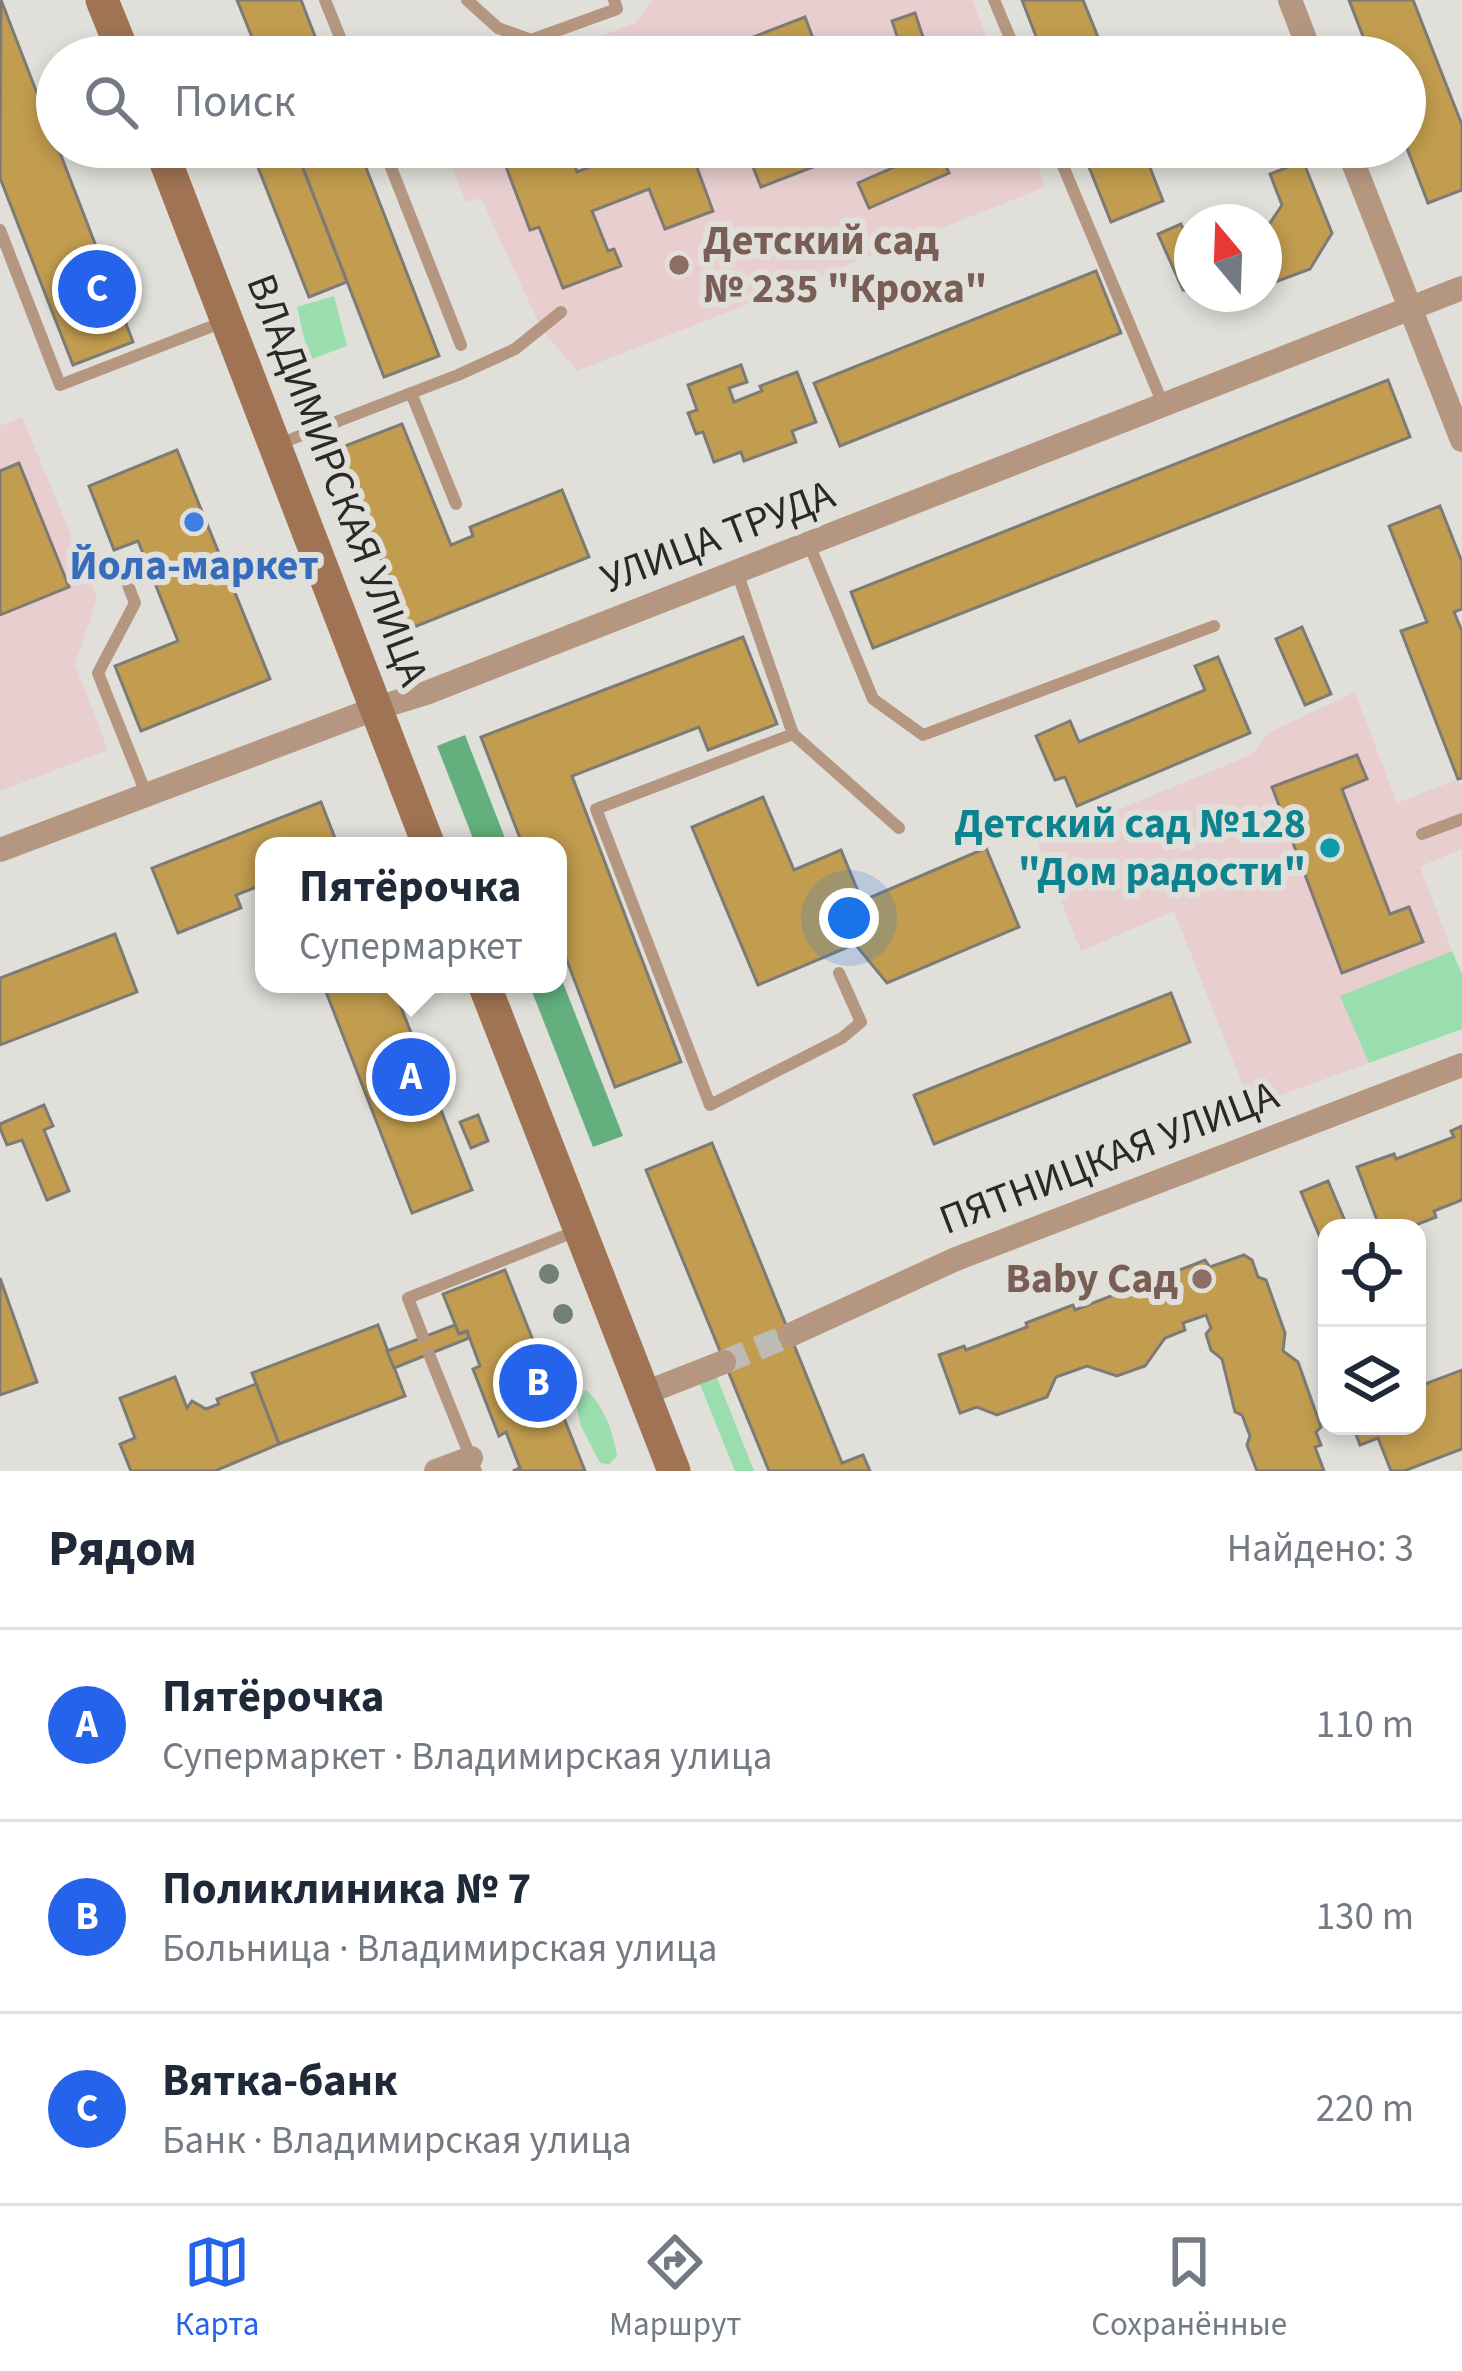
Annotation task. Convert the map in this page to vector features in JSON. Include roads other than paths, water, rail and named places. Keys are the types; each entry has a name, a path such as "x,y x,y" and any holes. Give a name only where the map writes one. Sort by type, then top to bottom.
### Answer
{"main road":[{"path":"102,0 117,36"},
{"name":"ВЛАДИМИРСКАЯ УЛИЦА","path":"168,168 426,837"},
{"path":"488,993 674,1471"}],"street":[{"path":"1290,0 1304,36"},
{"path":"1355,168 1462,440"},
{"name":"УЛИЦА ТРУДА","path":"0,850 427,693 1462,288"},
{"name":"ПЯТНИЦКАЯ УЛИЦА","path":"796,1333 956,1258 1462,1065"},
{"path":"645,1393 724,1362"},
{"path":"436,1471 474,1465"}],"lane":[{"path":"325,0 340,36"},
{"path":"467,0 498,28 520,36"},
{"path":"542,36 617,8 614,0"},
{"path":"994,0 1009,36"},
{"path":"391,168 461,345"},
{"path":"1064,168 1163,404"},
{"path":"0,230 60,385 227,320"},
{"path":"276,446 514,349 561,312"},
{"path":"412,393 456,504"},
{"path":"808,543 873,699 923,735 1214,626"},
{"path":"737,571 793,734 899,828"},
{"path":"124,575 135,603 98,673 147,796"},
{"path":"793,734 596,809 710,1105 842,1038 861,1022 838,973"},
{"path":"1422,834 1462,820"},
{"path":"423,1337 408,1298 581,1229"},
{"path":"429,1354 474,1465"}],"tunnel":[{"path":"724,1362 790,1335"}],"place":[{"name":"Детский сад № 235 \"Кроха\"","path":"679,265"},
{"name":"Вятка-банк","path":"97,289"},
{"name":"Йола-маркет","path":"194,522"},
{"name":"Детский сад №128 \"Дом радости\"","path":"1330,848"},
{"name":"Пятёрочка","path":"411,1077"},
{"name":"Baby Сад","path":"1202,1279"},
{"name":"Поликлиника № 7","path":"538,1383"}]}
